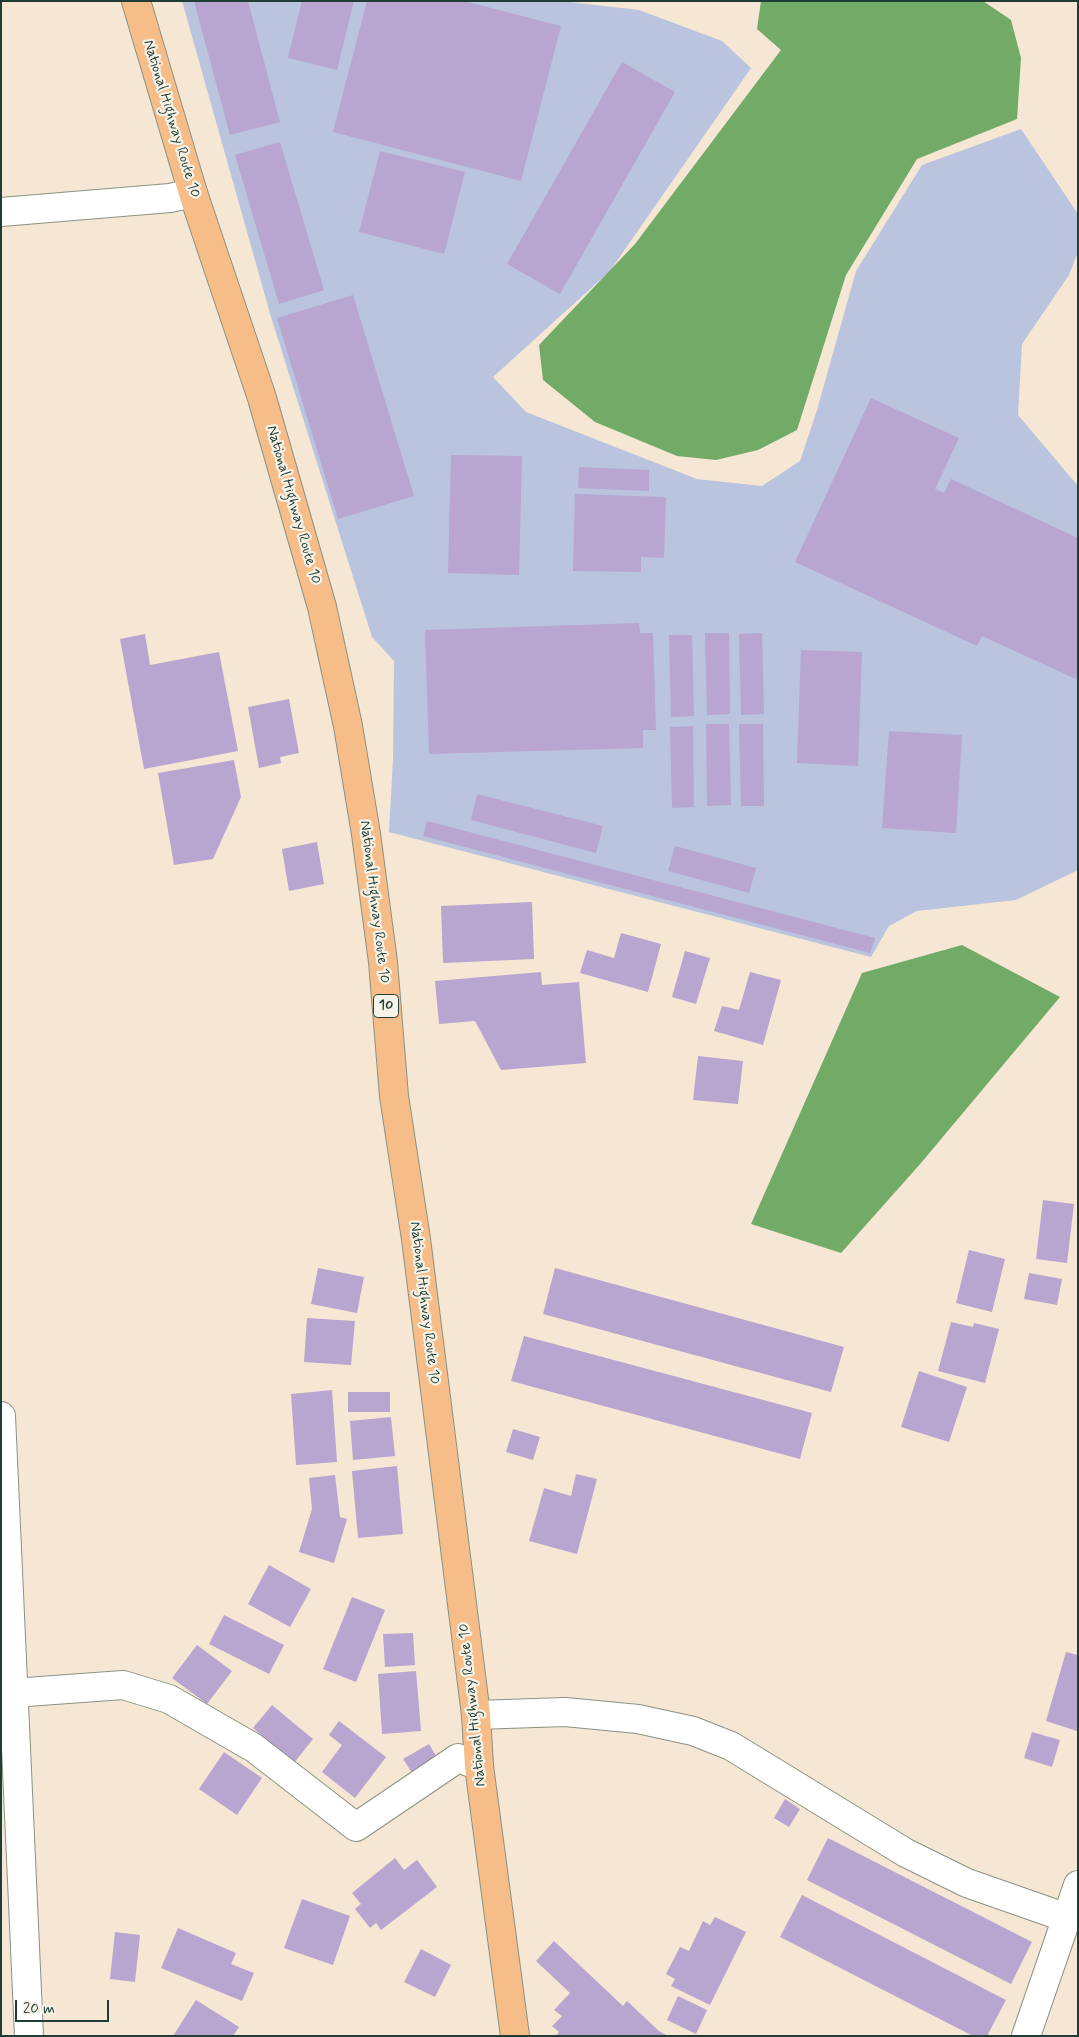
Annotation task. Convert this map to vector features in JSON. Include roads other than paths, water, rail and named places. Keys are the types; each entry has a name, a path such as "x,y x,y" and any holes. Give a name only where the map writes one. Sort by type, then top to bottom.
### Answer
{"highway":[{"name":"National Highway Route 10","path":"136,1 193,193 262,398 322,607 348,726 366,834 381,952 394,1096 416,1239 476,1715 479,1766 514,2036"}],"street":[{"path":"1,212 170,198 193,193"},
{"path":"1,1416 29,2036"},
{"path":"13,1693 123,1685 169,1700 254,1748 356,1827 458,1758 479,1766"},
{"path":"476,1715 565,1712 638,1719 693,1731 731,1746 906,1853 967,1883 1067,1918"},
{"path":"1026,2036 1078,1885"}]}
